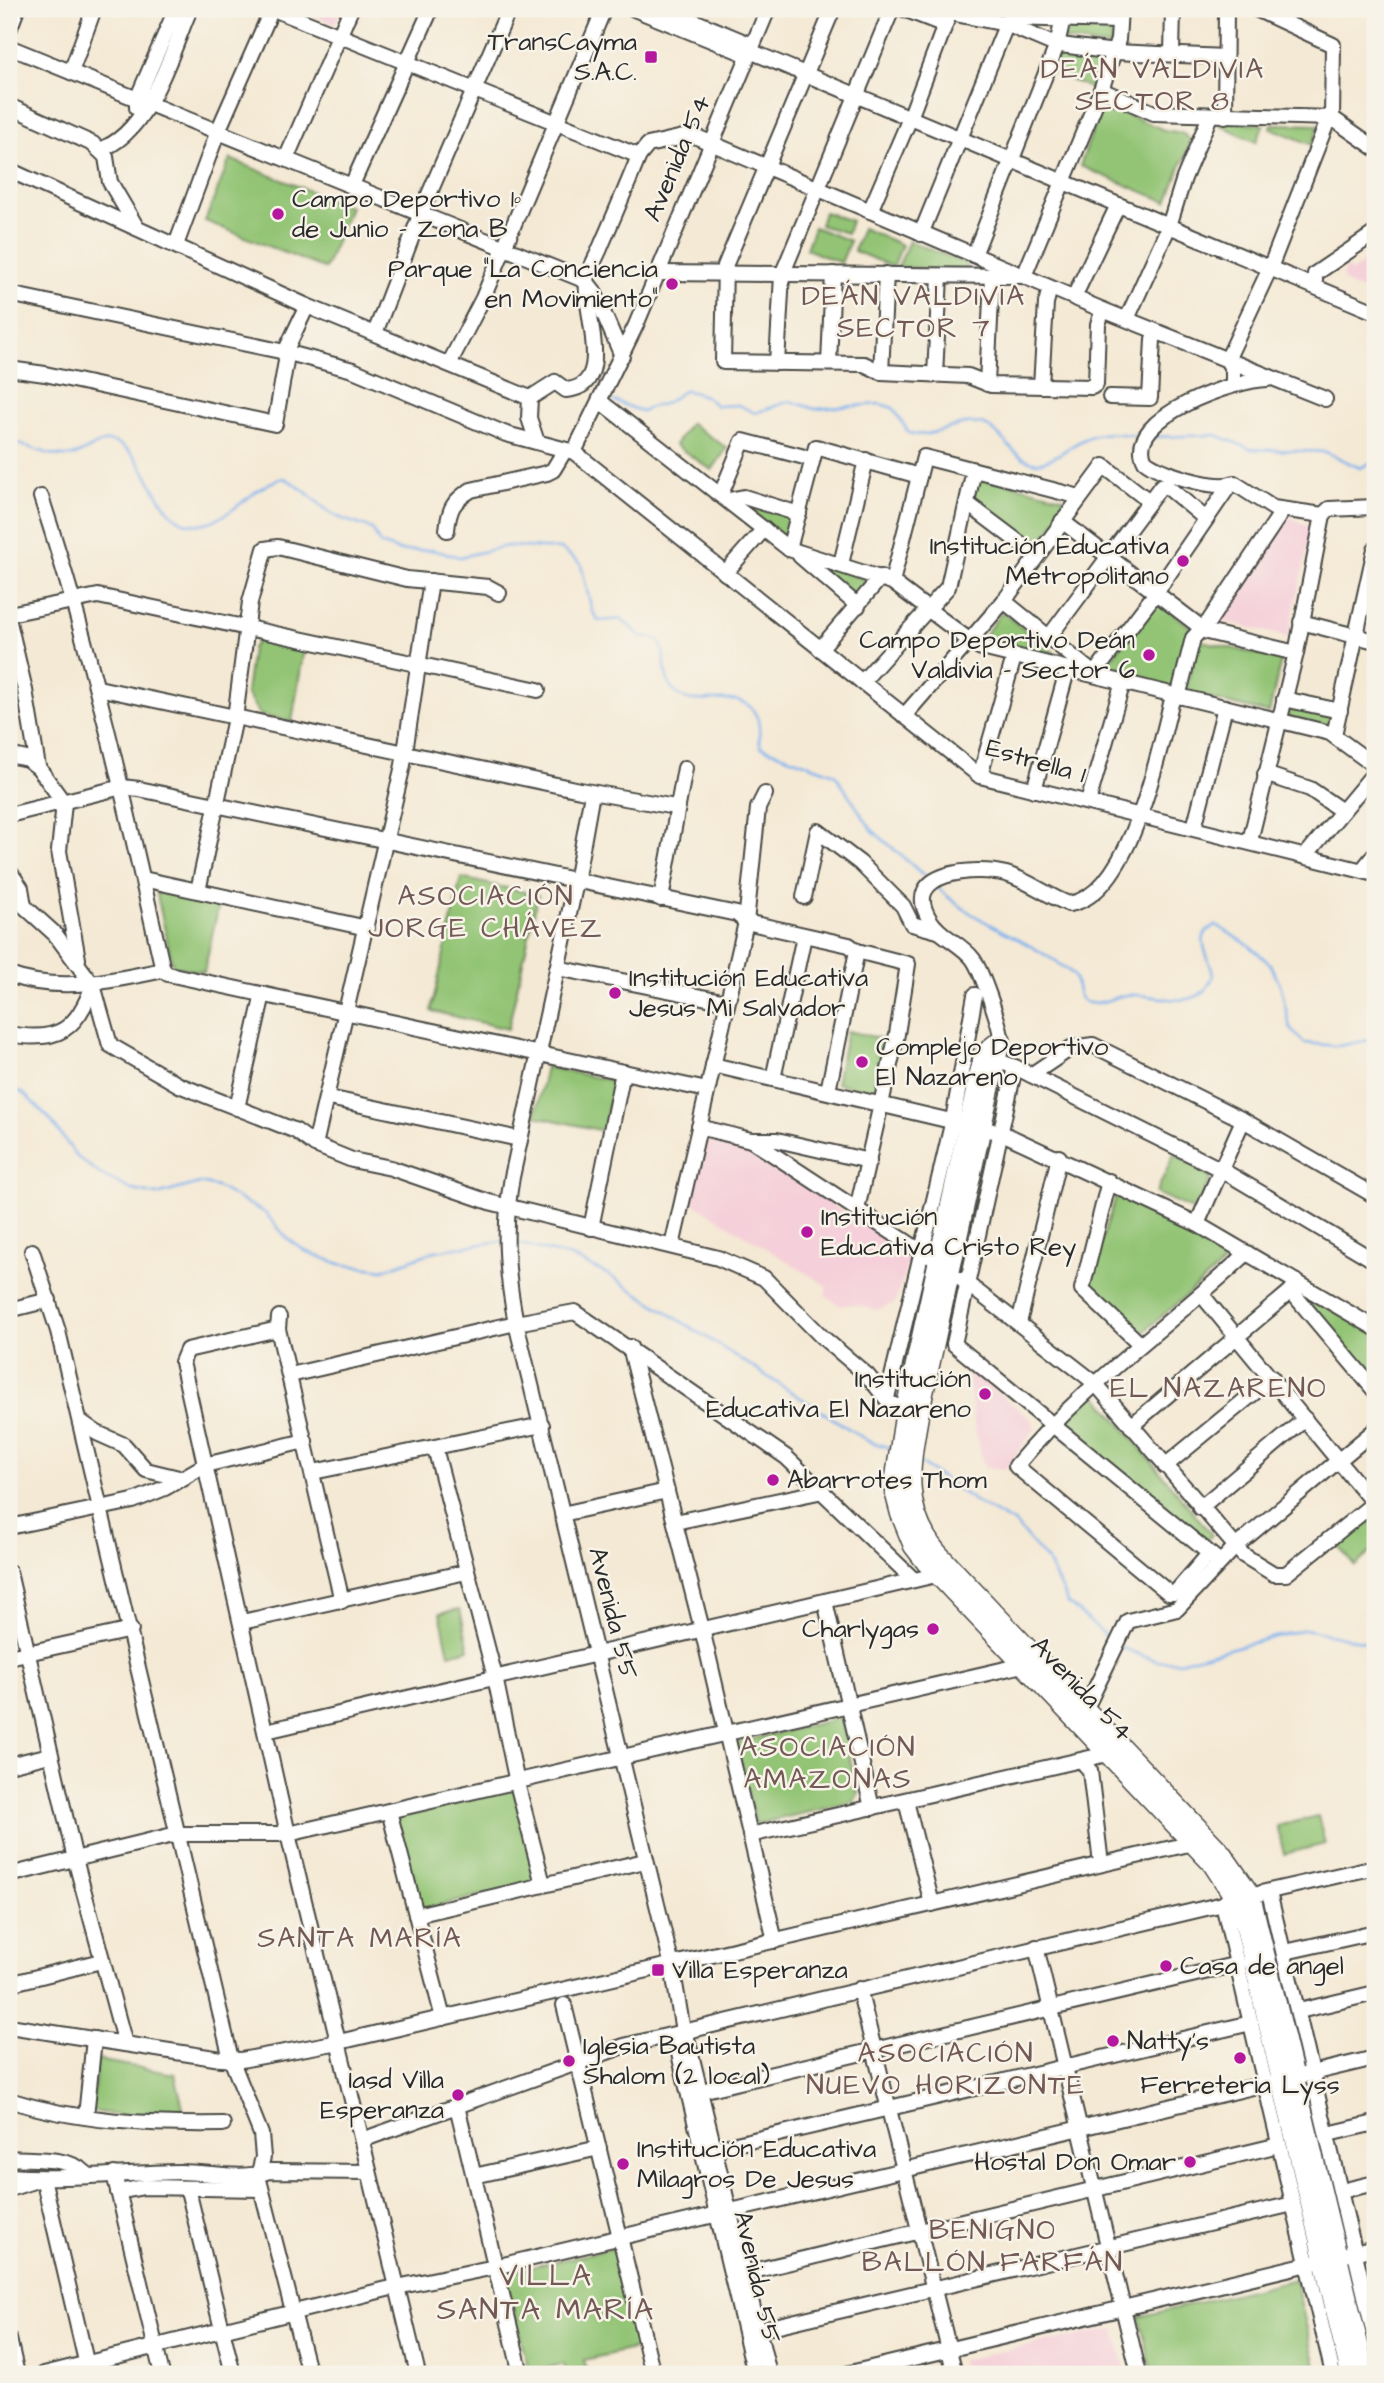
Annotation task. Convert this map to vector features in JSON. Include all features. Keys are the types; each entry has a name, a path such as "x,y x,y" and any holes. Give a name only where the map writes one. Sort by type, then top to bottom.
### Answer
{"main road":[{"name":"Avenida 54","path":"1001,1040 991,1057 969,1123 912,1455 910,1489 915,1514 924,1535 938,1553 1086,1708 1116,1752 1212,1864 1245,1927 1289,2078 1331,2258 1366,2374"},
{"name":"Avenida 54","path":"944,1267 905,1410 895,1495 913,1546 936,1575 1023,1665 1222,1853 1260,1894 1289,2078"},
{"name":"Avenida 54","path":"1331,2258 1350,2374"}],"street":[{"path":"9,30 17,9"},
{"path":"71,72 94,9"},
{"path":"143,102 176,9"},
{"path":"99,150 121,140 136,118 190,9"},
{"path":"176,245 218,131 273,9 639,156"},
{"path":"286,159 351,9"},
{"path":"352,186 431,9"},
{"path":"375,333 421,213 509,9"},
{"path":"449,364 483,298 604,9"},
{"path":"634,9 743,53 750,51 1375,312"},
{"path":"665,9 747,43 750,51"},
{"name":"Avenida 54","path":"447,530 450,509 460,497 471,490 552,470 570,451 601,402 713,145 768,9"},
{"path":"833,9 725,266 723,362 864,364 881,372 968,376 987,384 1095,386 1098,324 1102,310"},
{"path":"777,363 782,275 859,96 892,9"},
{"path":"904,9 949,16 1120,15 1115,52 1065,183 1024,276"},
{"path":"1172,54 1173,9"},
{"path":"1127,319 1169,226 1184,178 1217,116 1226,57 1226,9"},
{"path":"1227,360 1270,268 1326,125 1332,118 1333,45 1283,15 1256,9"},
{"path":"974,255 1014,161 1057,45 1065,14"},
{"path":"870,211 910,118 949,16"},
{"path":"1008,17 1057,45 1115,52 1226,57"},
{"path":"921,233 1008,17"},
{"path":"9,47 586,281 594,291 622,356"},
{"path":"1101,90 1154,113 1332,118 1375,148"},
{"path":"9,106 93,144 106,157 110,182 137,228"},
{"path":"530,398 555,382 566,390 584,384 588,378 594,352 586,281 639,156 648,145 692,135 818,191 1157,333 1325,399"},
{"path":"9,170 307,306 530,398"},
{"path":"1074,297 1118,205"},
{"path":"1317,287 1315,274 1326,273 1375,233"},
{"path":"657,273 1024,276"},
{"path":"1285,273 1326,273"},
{"path":"1326,273 1342,298"},
{"path":"829,363 833,274"},
{"path":"881,372 886,274"},
{"path":"935,375 940,276"},
{"path":"987,384 992,277"},
{"path":"1041,386 1044,326 1050,288"},
{"path":"9,294 285,352 353,370 506,434 570,451"},
{"path":"9,369 45,374 275,424 286,361 285,352 307,306"},
{"path":"1110,397 1150,398 1153,339 1157,333"},
{"path":"1227,360 1233,370 1233,383"},
{"path":"1277,379 1233,383 1190,400 1151,431 1141,446 1145,461 1159,469 1193,480 1228,486 1237,484 1273,508 1323,515"},
{"path":"530,398 529,418 537,442"},
{"path":"601,402 725,497 858,606"},
{"path":"725,497 743,442 812,459"},
{"path":"793,551 799,514 816,447 919,476"},
{"name":"Estrella 1","path":"570,451 980,776 1369,871"},
{"path":"820,649 858,606 887,580 924,457 1080,498"},
{"path":"841,564 866,460"},
{"path":"904,716 1004,601 1104,466 1149,501"},
{"path":"862,682 923,614 930,611 948,587 974,470"},
{"path":"1049,637 1161,485 1165,485 1206,519"},
{"path":"1094,674 1155,594 1228,486"},
{"path":"41,497 74,600 98,688 163,970 168,974 707,1090"},
{"path":"725,497 744,498 799,514"},
{"path":"968,504 1037,556"},
{"path":"1250,841 1296,653 1323,515 1329,509 1375,507"},
{"path":"1001,1040 1001,1027 974,959 938,931 925,911 926,890 932,883 961,870 979,869 1006,874 1041,888 1069,905 1084,899 1124,856 1140,815 1194,638 1209,621 1283,510"},
{"path":"1062,521 1207,632 1296,653"},
{"path":"724,573 764,529"},
{"path":"198,891 235,718 250,602 265,549 272,546 407,579 488,587 499,593"},
{"path":"1334,734 1375,548"},
{"path":"793,551 887,580 970,642 1067,671 1094,674 1334,734 1375,766"},
{"path":"315,1145 329,1098 387,842 405,754 431,580"},
{"path":"9,614 99,596 538,690"},
{"path":"1004,601 1094,674"},
{"path":"9,622 25,690 38,767"},
{"path":"1301,622 1375,641"},
{"path":"980,776 1014,657"},
{"path":"1034,790 1067,671"},
{"path":"1088,802 1123,682"},
{"path":"98,688 592,793 675,807"},
{"path":"1284,699 1339,712"},
{"path":"1194,828 1225,707"},
{"path":"9,755 27,759 38,767 64,803 58,851 79,964"},
{"path":"661,899 675,807 685,768"},
{"path":"1306,855 1375,772"},
{"path":"1265,774 1310,789 1342,811"},
{"path":"9,815 122,787 737,914 746,922 849,945 857,951 910,966 858,1209"},
{"name":"Avenida 55","path":"592,793 576,882 519,1139 507,1206 506,1267 516,1323 599,1654 645,1861 672,1966 683,2031 715,2149 723,2213 745,2273 769,2374"},
{"path":"673,1246 746,922 758,808 765,794"},
{"path":"804,897 818,831 860,863 903,906 912,924 938,931"},
{"path":"1369,871 1375,854"},
{"path":"9,871 21,888 24,906 55,934 93,985 110,1045 179,1085 296,1131 315,1145 352,1160 391,1168 507,1206 718,1258 764,1278 887,1398 905,1410"},
{"path":"143,879 367,928"},
{"path":"773,1079 804,936"},
{"path":"828,1091 857,951"},
{"path":"557,968 727,1002"},
{"path":"9,975 26,981 93,985 163,970"},
{"path":"9,1034 26,1037 50,1034 73,1025 84,1011 93,985"},
{"path":"237,1108 263,994"},
{"path":"887,1398 922,1252 969,1123 975,995"},
{"path":"1031,1075 1071,1048 1093,1045 1243,1120 1375,1196"},
{"path":"991,1057 1222,1170 1375,1261"},
{"path":"713,1065 969,1123 1002,1133 1059,1157 1197,1224 1247,1253 1294,1287 1375,1328"},
{"path":"1015,1067 954,1344 1214,1558"},
{"path":"591,1228 623,1072"},
{"path":"329,1098 519,1139"},
{"path":"1197,1224 1243,1120"},
{"path":"699,1127 751,1140 777,1140 869,1161"},
{"path":"751,1140 967,1283 1094,1383 1235,1547 1273,1574 1286,1574 1374,1504 1202,1296"},
{"path":"1019,1323 1059,1157"},
{"path":"1109,1181 1082,1289 1140,1344"},
{"path":"32,1251 80,1421 231,2059 261,2134 263,2157 260,2182 309,2374"},
{"path":"1247,1253 1202,1296 1094,1383 1051,1423 1016,1466 1169,1593 1175,1593 1214,1558 1235,1547 1375,1430"},
{"path":"1131,1426 1294,1287"},
{"path":"1294,1287 1375,1391"},
{"path":"9,1310 48,1300"},
{"path":"290,1375 575,1312 630,1347 786,1457 914,1580"},
{"path":"342,1601 278,1323 187,1350 183,1356 205,1465 288,1834 418,2374"},
{"path":"630,1347 702,1629 775,1941"},
{"path":"1165,1466 1272,1378"},
{"path":"1200,1508 1305,1419"},
{"path":"80,1421 97,1433 124,1445 146,1470 183,1479"},
{"path":"313,1472 542,1425"},
{"path":"9,1527 133,1501 183,1479 205,1465 305,1441"},
{"path":"435,1448 495,1677 517,1783 544,1884"},
{"path":"1354,1478 1375,1487"},
{"path":"562,1514 667,1491"},
{"path":"675,1522 823,1491"},
{"path":"1086,1708 1128,1621 1177,1609 1214,1558"},
{"path":"9,1572 75,1859 125,2044"},
{"path":"242,1622 467,1572"},
{"path":"266,1731 936,1575"},
{"path":"825,1601 873,1808"},
{"path":"9,1657 131,1630"},
{"path":"9,1875 177,1834 288,1834 1023,1665"},
{"path":"1083,1762 1116,1752"},
{"path":"9,1765 50,1755"},
{"path":"750,1835 1077,1760 1083,1762 1090,1771 1101,1864"},
{"path":"906,1801 932,1904"},
{"path":"389,1811 443,2018"},
{"path":"9,2026 231,2059 339,2042 1194,1843"},
{"path":"415,1914 645,1861"},
{"path":"1375,1867 1260,1894 1285,1952 1299,2011 1279,2145 1293,2204 1331,2258 1375,2338"},
{"path":"362,2140 578,2061 683,2031 1228,1899 1237,1964 1251,2023 1328,2134 1341,2191 1331,2258 1333,2374"},
{"path":"1285,1952 1375,1932"},
{"path":"1036,1947 1082,2128 1139,2374"},
{"path":"9,1984 101,1961"},
{"path":"701,2091 1237,1964"},
{"path":"859,1989 955,2374"},
{"path":"1299,2011 1375,1993"},
{"path":"564,2005 653,2374"},
{"path":"715,2149 1251,2023"},
{"name":"Avenida 55","path":"683,2031 676,2041 723,2213 755,2374"},
{"path":"86,2116 94,2039"},
{"path":"44,2374 87,2369 156,2348 387,2288 398,2289 621,2238 1375,2058"},
{"path":"9,2100 55,2113 140,2125 223,2124"},
{"path":"457,2106 521,2374"},
{"path":"1328,2134 1375,2123"},
{"path":"745,2273 1279,2145"},
{"path":"474,2176 598,2148"},
{"path":"9,2158 69,2163 79,2166 87,2174"},
{"path":"118,2192 144,2187 188,2190 260,2182 270,2171 369,2172"},
{"path":"9,2176 43,2178 114,2174 260,2182"},
{"path":"114,2174 162,2374"},
{"path":"9,2189 43,2178"},
{"path":"43,2178 87,2369"},
{"path":"1341,2191 1375,2183"},
{"path":"188,2190 233,2374"},
{"path":"758,2330 1293,2204"},
{"path":"846,2374 1375,2248"},
{"path":"9,2339 17,2374"}],"shaded area":[{"path":"299,9 341,9 335,24"},
{"path":"1375,254 1375,295 1345,283 1342,275 1347,266 1351,272"},
{"path":"1287,516 1312,528 1288,637 1218,620"},
{"name":"Institución Educativa Cristo Rey","path":"704,1138 742,1147 910,1255 895,1303 876,1310 852,1304 841,1306 825,1295 827,1286 690,1201"},
{"name":"Institución Educativa El Nazareno","path":"967,1369 1032,1420 1035,1429 1005,1469 984,1467 974,1424"},
{"path":"1115,2328 1126,2374 963,2374 960,2360"}],"green space":[{"path":"1068,25 1115,26 1110,47 1063,40"},
{"path":"1061,51 1106,57 1094,90 1052,72"},
{"path":"1107,106 1164,130 1182,133 1191,140 1167,202 1080,166 1101,108 1105,110"},
{"path":"1221,119 1264,125 1256,142 1220,125"},
{"path":"1272,124 1319,125 1312,145 1271,128"},
{"name":"Campo Deportivo 1º de Junio - Zona B","path":"230,159 350,207 325,269 205,221"},
{"path":"824,212 851,221 847,233 820,225"},
{"path":"814,227 850,241 841,263 806,249"},
{"path":"862,228 902,245 893,267 854,251"},
{"path":"909,241 967,264 964,271 898,267"},
{"path":"690,423 727,448 712,470 675,445"},
{"path":"979,476 1070,499 1035,551 972,501"},
{"path":"744,502 793,516 786,539 742,504"},
{"path":"812,562 871,581 858,599"},
{"name":"Campo Deportivo Deán Valdivia - Sector 6","path":"1156,600 1194,630 1174,691 1102,671"},
{"path":"1002,612 1065,661 980,641"},
{"path":"260,639 304,649 292,722 260,715 246,693 252,648"},
{"path":"1198,640 1281,660 1269,713 1185,693"},
{"path":"1290,706 1334,717 1332,728 1287,717"},
{"path":"461,878 538,895 508,1029 431,1011"},
{"path":"156,891 219,904 204,972 173,966"},
{"path":"847,1031 888,1040 877,1093 836,1083"},
{"path":"546,1067 613,1081 604,1131 535,1116"},
{"path":"1174,1154 1213,1174 1195,1211 1156,1193"},
{"path":"1118,1190 1230,1248 1230,1258 1140,1335 1088,1283"},
{"path":"1303,1292 1375,1331 1375,1385 1300,1294"},
{"path":"1095,1393 1212,1535 1201,1546 1059,1425"},
{"path":"1367,1517 1375,1526 1375,1548 1355,1566 1336,1543"},
{"path":"460,1609 469,1649 449,1654 440,1613"},
{"path":"841,1718 858,1794 854,1802 756,1824 736,1743"},
{"path":"514,1788 538,1883 419,1910 395,1815"},
{"path":"1318,1816 1325,1844 1284,1854 1277,1826"},
{"path":"97,2060 175,2074 184,2112 169,2109 147,2120 92,2111"},
{"path":"614,2248 637,2348 584,2360 587,2374 566,2374 563,2364 529,2372 505,2273"},
{"path":"1295,2279 1318,2374 1153,2374 1139,2317"}],"waterway":[{"path":"614,401 643,412 666,403 685,390 705,396 717,406 739,405 755,413 790,401 815,409 880,404 893,408 909,433 927,434 971,424 987,426 1019,455 1037,463 1051,459 1080,441 1100,434 1142,436"},
{"path":"1152,437 1216,435 1251,449 1326,452 1360,468 1375,461"},
{"path":"9,442 63,456 77,455 104,442 116,443 128,450 164,504 174,516 186,523 200,524 223,516 262,488 284,478 334,515 372,529 380,544 401,551 432,550 460,557 507,546 561,549 581,564 592,611 599,621 621,619 641,636 659,640 666,674 675,692 683,698 740,701 749,706 758,719 761,747 835,774 871,829 928,879"},
{"path":"936,886 980,919 1068,970 1075,978 1079,994 1085,1002 1101,1002 1127,995 1176,1000 1197,996 1213,976 1203,941 1208,930 1216,925 1250,946 1270,964 1281,987 1290,1028 1304,1043 1338,1046 1375,1039"},
{"path":"9,1086 24,1094 49,1118 77,1157 100,1174 132,1190 157,1195 200,1183 217,1187 265,1213 287,1238 305,1251 340,1264 383,1270 435,1251 502,1241"},
{"path":"512,1242 571,1257 609,1275 868,1441 894,1449"},
{"path":"921,1464 976,1502 1015,1524 1047,1560 1068,1603 1112,1641"},
{"path":"1120,1647 1157,1661 1179,1662 1305,1629 1375,1644"}],"place":[{"name":"TransCayma S.A.C.","path":"651,57"},
{"name":"Campo Deportivo 1º de Junio - Zona B","path":"278,214"},
{"name":"Parque \"La Conciencia en Movimiento\"","path":"672,284"},
{"name":"Institución Educativa Metropolitano","path":"1183,561"},
{"name":"Campo Deportivo Deán Valdivia - Sector 6","path":"1149,655"},
{"name":"Institución Educativa Jesus Mi Salvador","path":"615,993"},
{"name":"Complejo Deportivo El Nazareno","path":"862,1062"},
{"name":"Institución Educativa Cristo Rey","path":"807,1232"},
{"name":"Institución Educativa El Nazareno","path":"985,1394"},
{"name":"Abarrotes Thom","path":"773,1480"},
{"name":"Charlygas","path":"933,1629"},
{"name":"Casa de angel","path":"1166,1966"},
{"name":"Villa Esperanza","path":"658,1970"},
{"name":"Natty's","path":"1113,2041"},
{"name":"Ferreteria Lyss","path":"1240,2058"},
{"name":"Iglesia Bautista Shalom (2 local)","path":"569,2061"},
{"name":"Iasd Villa Esperanza","path":"458,2095"},
{"name":"Hostal Don Omar","path":"1190,2162"},
{"name":"Institución Educativa Milagros De Jesus","path":"623,2164"}],"district":[{"name":"DEÁN VALDIVIA SECTOR 8","path":"1153,85"},
{"name":"DEÁN VALDIVIA SECTOR 7","path":"914,312"},
{"name":"ASOCIACIÓN JORGE CHÁVEZ","path":"486,912"},
{"name":"EL NAZARENO","path":"1219,1388"},
{"name":"ASOCIACIÓN AMAZONAS","path":"828,1763"},
{"name":"SANTA MARÍA","path":"360,1938"},
{"name":"ASOCIACIÓN NUEVO HORIZONTE","path":"946,2069"},
{"name":"BENIGNO BALLÓN FARFÁN","path":"993,2246"},
{"name":"VILLA SANTA MARÍA","path":"546,2293"}]}
